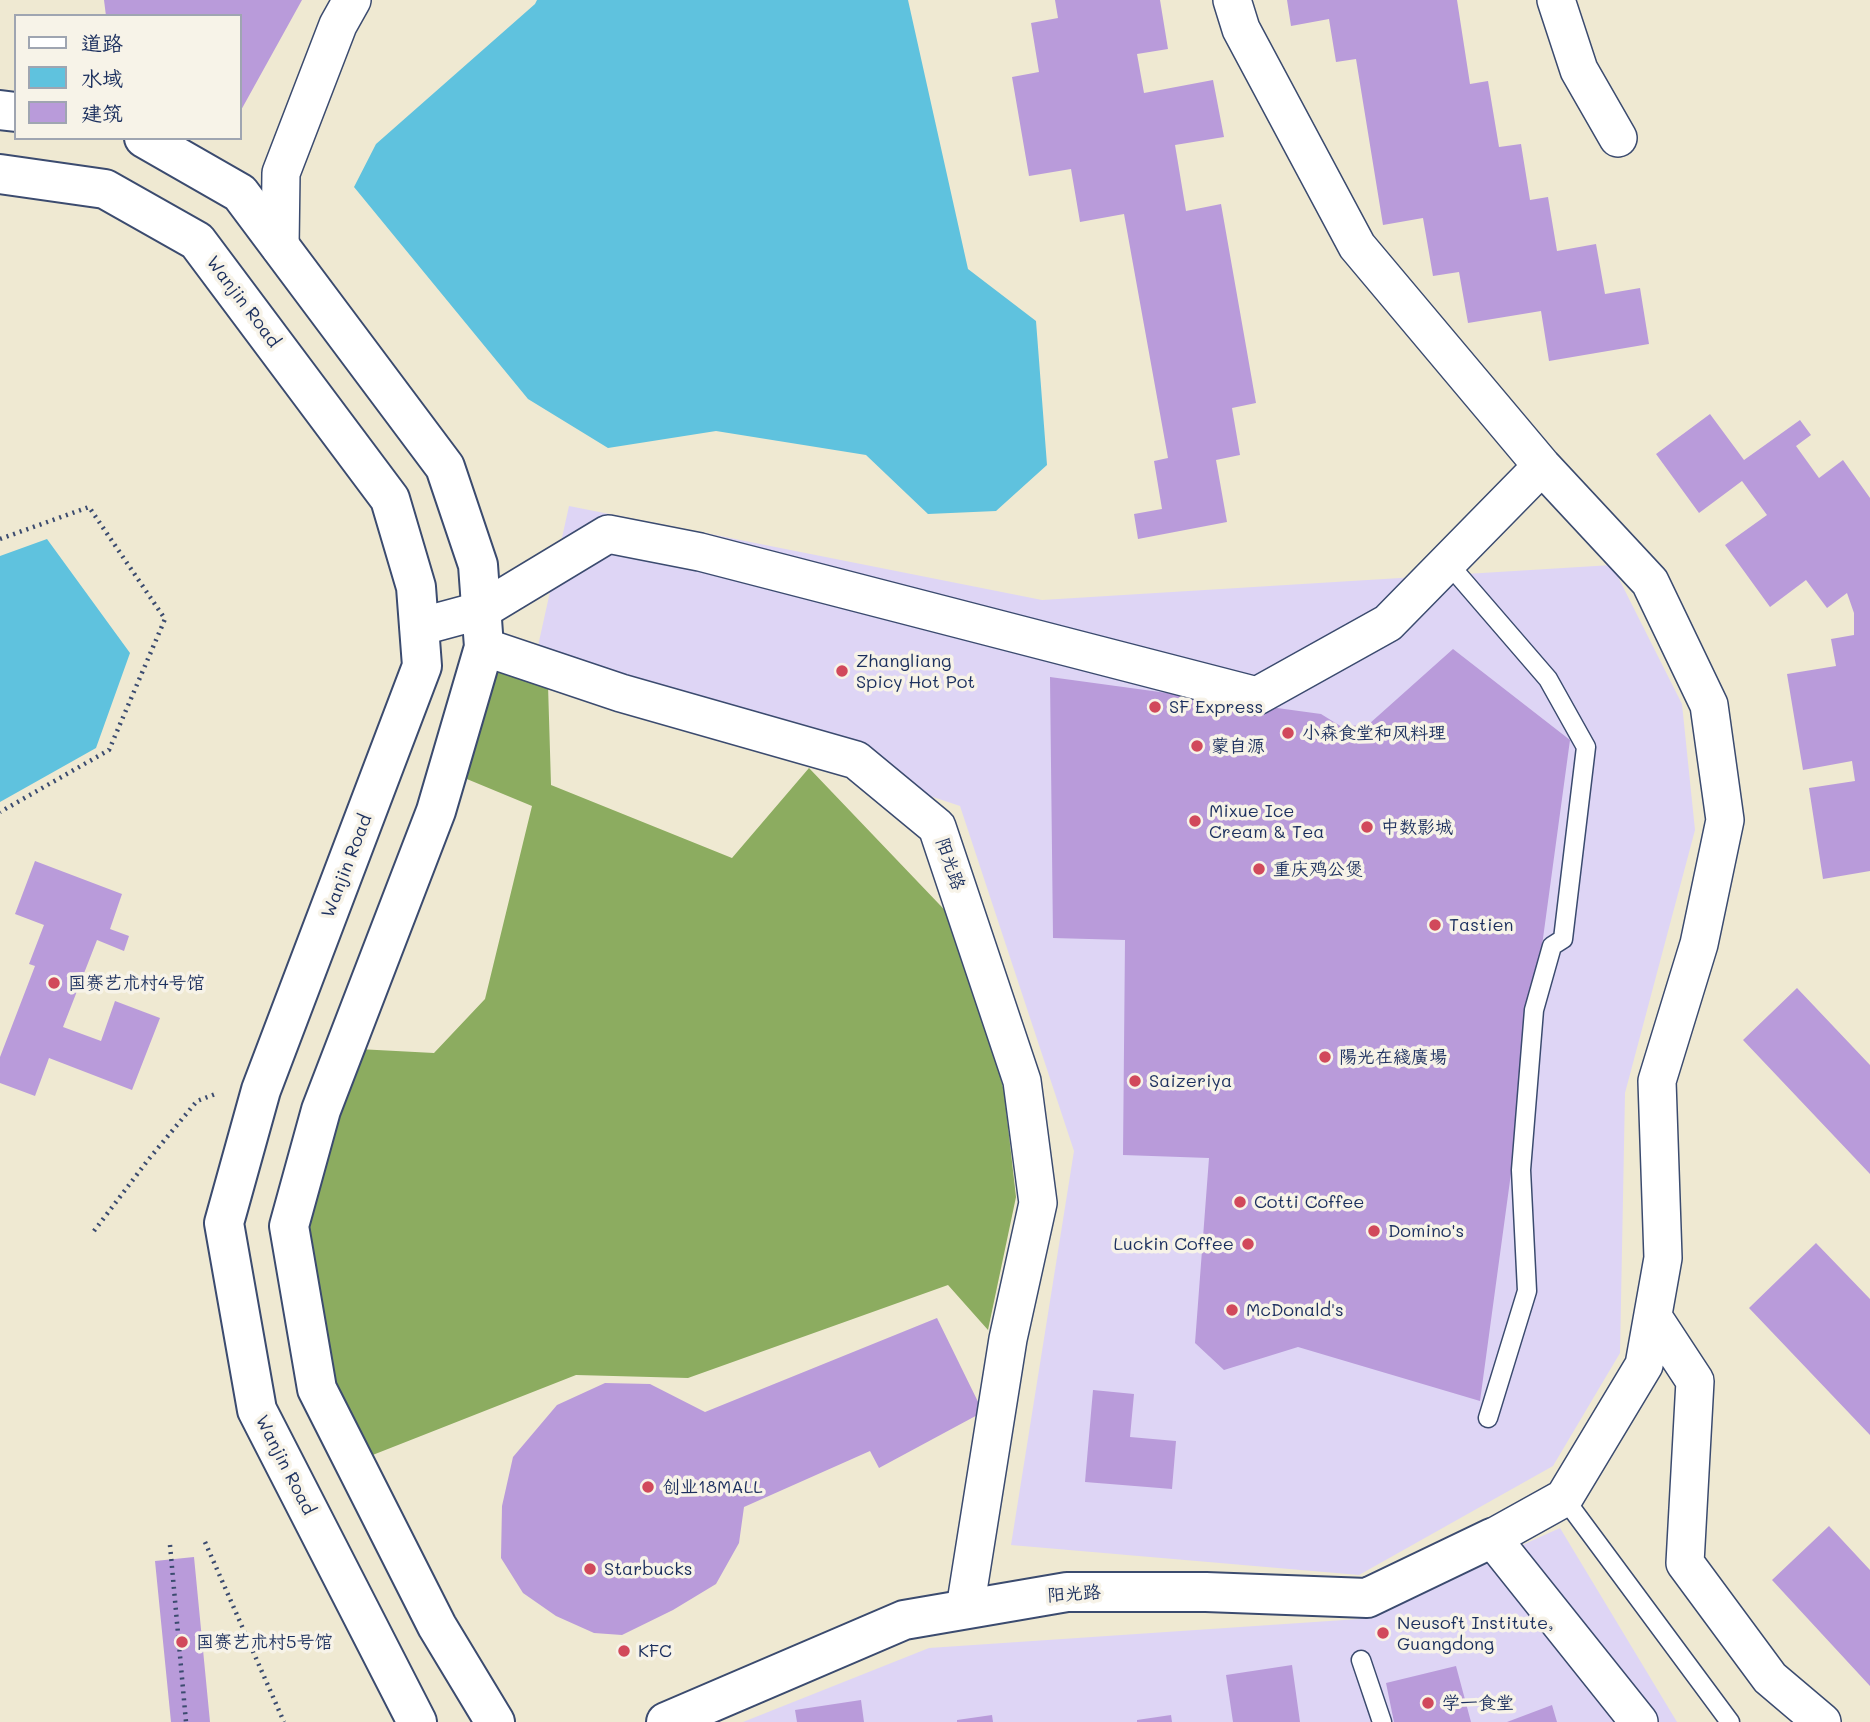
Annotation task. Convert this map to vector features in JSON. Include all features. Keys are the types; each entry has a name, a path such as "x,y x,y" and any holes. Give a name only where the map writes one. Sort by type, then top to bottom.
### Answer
{"street":[{"path":"280,247 281,173 338,25 352,0"},
{"path":"1232,0 1241,29 1357,246 1542,466 1650,582 1709,705 1725,821 1699,944 1657,1081 1663,1258 1644,1365 1564,1498 1492,1538 1639,1722"},
{"path":"1556,0 1579,70 1618,138"},
{"path":"147,140 240,193 445,467 478,565 484,647 436,811 321,1110 289,1226 317,1389 437,1626 495,1722"},
{"name":"Wanjin Road","path":"0,174 105,190 197,242 390,499 416,587 422,666 261,1090 224,1223 257,1410 416,1722"},
{"path":"419,626 482,610 608,534 701,552 1257,696 1388,623 1542,466"},
{"name":"阳光路","path":"484,647 621,693 856,760 937,827 1022,1081 1038,1203 1007,1339 965,1609"},
{"path":"1653,1317 1695,1381 1685,1563 1770,1678 1822,1722"},
{"name":"阳光路","path":"666,1722 904,1620 1067,1592 1206,1592 1367,1598 1492,1538"}],"lane":[{"path":"1447,562 1548,679 1586,747 1563,939 1552,946 1534,1010 1521,1170 1527,1291 1488,1418"},
{"path":"1564,1498 1730,1722"},
{"path":"1361,1660 1382,1722"}],"path":[{"path":"0,539 89,507 165,619 109,750 0,812"},
{"path":"94,1231 197,1101 233,1088 261,1090"},
{"path":"205,1542 284,1722"},
{"path":"170,1545 186,1722"}],"shaded area":[{"path":"569,506 1042,600 1612,565 1682,704 1695,830 1625,1093 1620,1353 1553,1466 1359,1575 1011,1545 1074,1151 960,806 534,664"},
{"name":"Neusoft Institute, Guangdong","path":"1560,1528 1677,1722 743,1722 929,1648 1359,1619"}],"green space":[{"path":"495,663 548,685 551,785 732,858 809,768 960,926 1004,1091 1016,1197 988,1330 948,1285 688,1378 576,1375 365,1458 329,1386 301,1224 358,1049 434,1053 485,999 532,806 462,777"}],"water":[{"path":"537,0 908,0 968,269 1036,321 1047,465 996,511 928,514 866,455 716,431 608,448 528,399 354,187 376,144"},
{"path":"47,539 130,653 96,748 0,802 0,556"}],"building":[{"path":"104,0 302,0 242,108 242,14 106,14"},
{"path":"1055,0 1160,0 1168,49 1137,54 1144,93 1213,80 1224,137 1175,145 1186,211 1221,204 1256,403 1232,408 1240,455 1216,460 1227,522 1138,539 1134,514 1162,509 1154,461 1168,458 1124,214 1080,222 1071,169 1029,176 1012,77 1039,72 1031,23 1058,18"},
{"path":"1287,0 1457,0 1470,84 1488,81 1499,147 1521,144 1530,200 1548,197 1557,251 1596,244 1605,294 1640,288 1649,344 1549,361 1541,311 1468,323 1459,272 1433,276 1423,218 1383,225 1356,59 1336,62 1329,19 1291,26"},
{"path":"1710,414 1744,460 1800,420 1811,435 1796,446 1819,478 1843,460 1870,498 1870,871 1823,879 1809,788 1855,781 1852,761 1803,770 1787,674 1836,666 1831,639 1854,635 1854,613 1847,593 1827,608 1806,580 1770,607 1725,545 1767,515 1742,481 1699,513 1656,454"},
{"name":"陽光在綫廣場","path":"1453,649 1570,740 1480,1401 1298,1347 1224,1370 1195,1343 1209,1158 1123,1155 1125,940 1053,938 1050,677 1321,714 1342,727 1369,724"},
{"name":"国赛艺术村4号馆","path":"35,861 122,894 110,929 129,936 124,951 97,940 63,1027 101,1041 115,1001 160,1018 132,1090 49,1058 35,1096 0,1083 0,1057 35,966 29,964 44,925 15,914"},
{"path":"1797,988 1870,1065 1870,1174 1743,1040"},
{"path":"1816,1243 1870,1299 1870,1435 1749,1308"},
{"name":"创业18MALL","path":"937,1318 983,1412 879,1468 870,1451 744,1507 739,1543 716,1584 673,1610 622,1635 594,1633 556,1616 523,1593 501,1558 502,1506 513,1457 557,1405 605,1383 650,1384 705,1412"},
{"path":"1093,1390 1134,1394 1130,1437 1176,1441 1172,1489 1085,1482"},
{"path":"1829,1526 1870,1570 1870,1686 1772,1580"},
{"name":"国赛艺术村5号馆","path":"194,1557 210,1722 171,1722 155,1561"},
{"path":"1292,1665 1300,1722 1233,1722 1226,1675"},
{"name":"学一食堂","path":"1456,1666 1471,1722 1394,1722 1386,1683"},
{"path":"861,1700 864,1722 797,1722 795,1710"},
{"name":"学一食堂","path":"1552,1705 1557,1722 1507,1722"},
{"path":"992,1715 993,1722 957,1722 957,1720"},
{"path":"1171,1715 1172,1722 1137,1722 1137,1720"}],"place":[{"name":"Zhangliang Spicy Hot Pot","path":"842,671"},
{"name":"SF Express","path":"1155,707"},
{"name":"小森食堂和风料理","path":"1288,733"},
{"name":"蒙自源","path":"1197,746"},
{"name":"Mixue Ice Cream & Tea","path":"1195,821"},
{"name":"中数影城","path":"1367,827"},
{"name":"重庆鸡公煲","path":"1259,869"},
{"name":"Tastien","path":"1435,925"},
{"name":"国赛艺术村4号馆","path":"54,983"},
{"name":"陽光在綫廣場","path":"1325,1057"},
{"name":"Saizeriya","path":"1135,1081"},
{"name":"Cotti Coffee","path":"1240,1202"},
{"name":"Domino's","path":"1374,1231"},
{"name":"Luckin Coffee","path":"1248,1244"},
{"name":"McDonald's","path":"1232,1310"},
{"name":"创业18MALL","path":"648,1487"},
{"name":"Starbucks","path":"590,1569"},
{"name":"Neusoft Institute, Guangdong","path":"1383,1633"},
{"name":"国赛艺术村5号馆","path":"182,1642"},
{"name":"KFC","path":"624,1651"},
{"name":"学一食堂","path":"1428,1703"}]}
